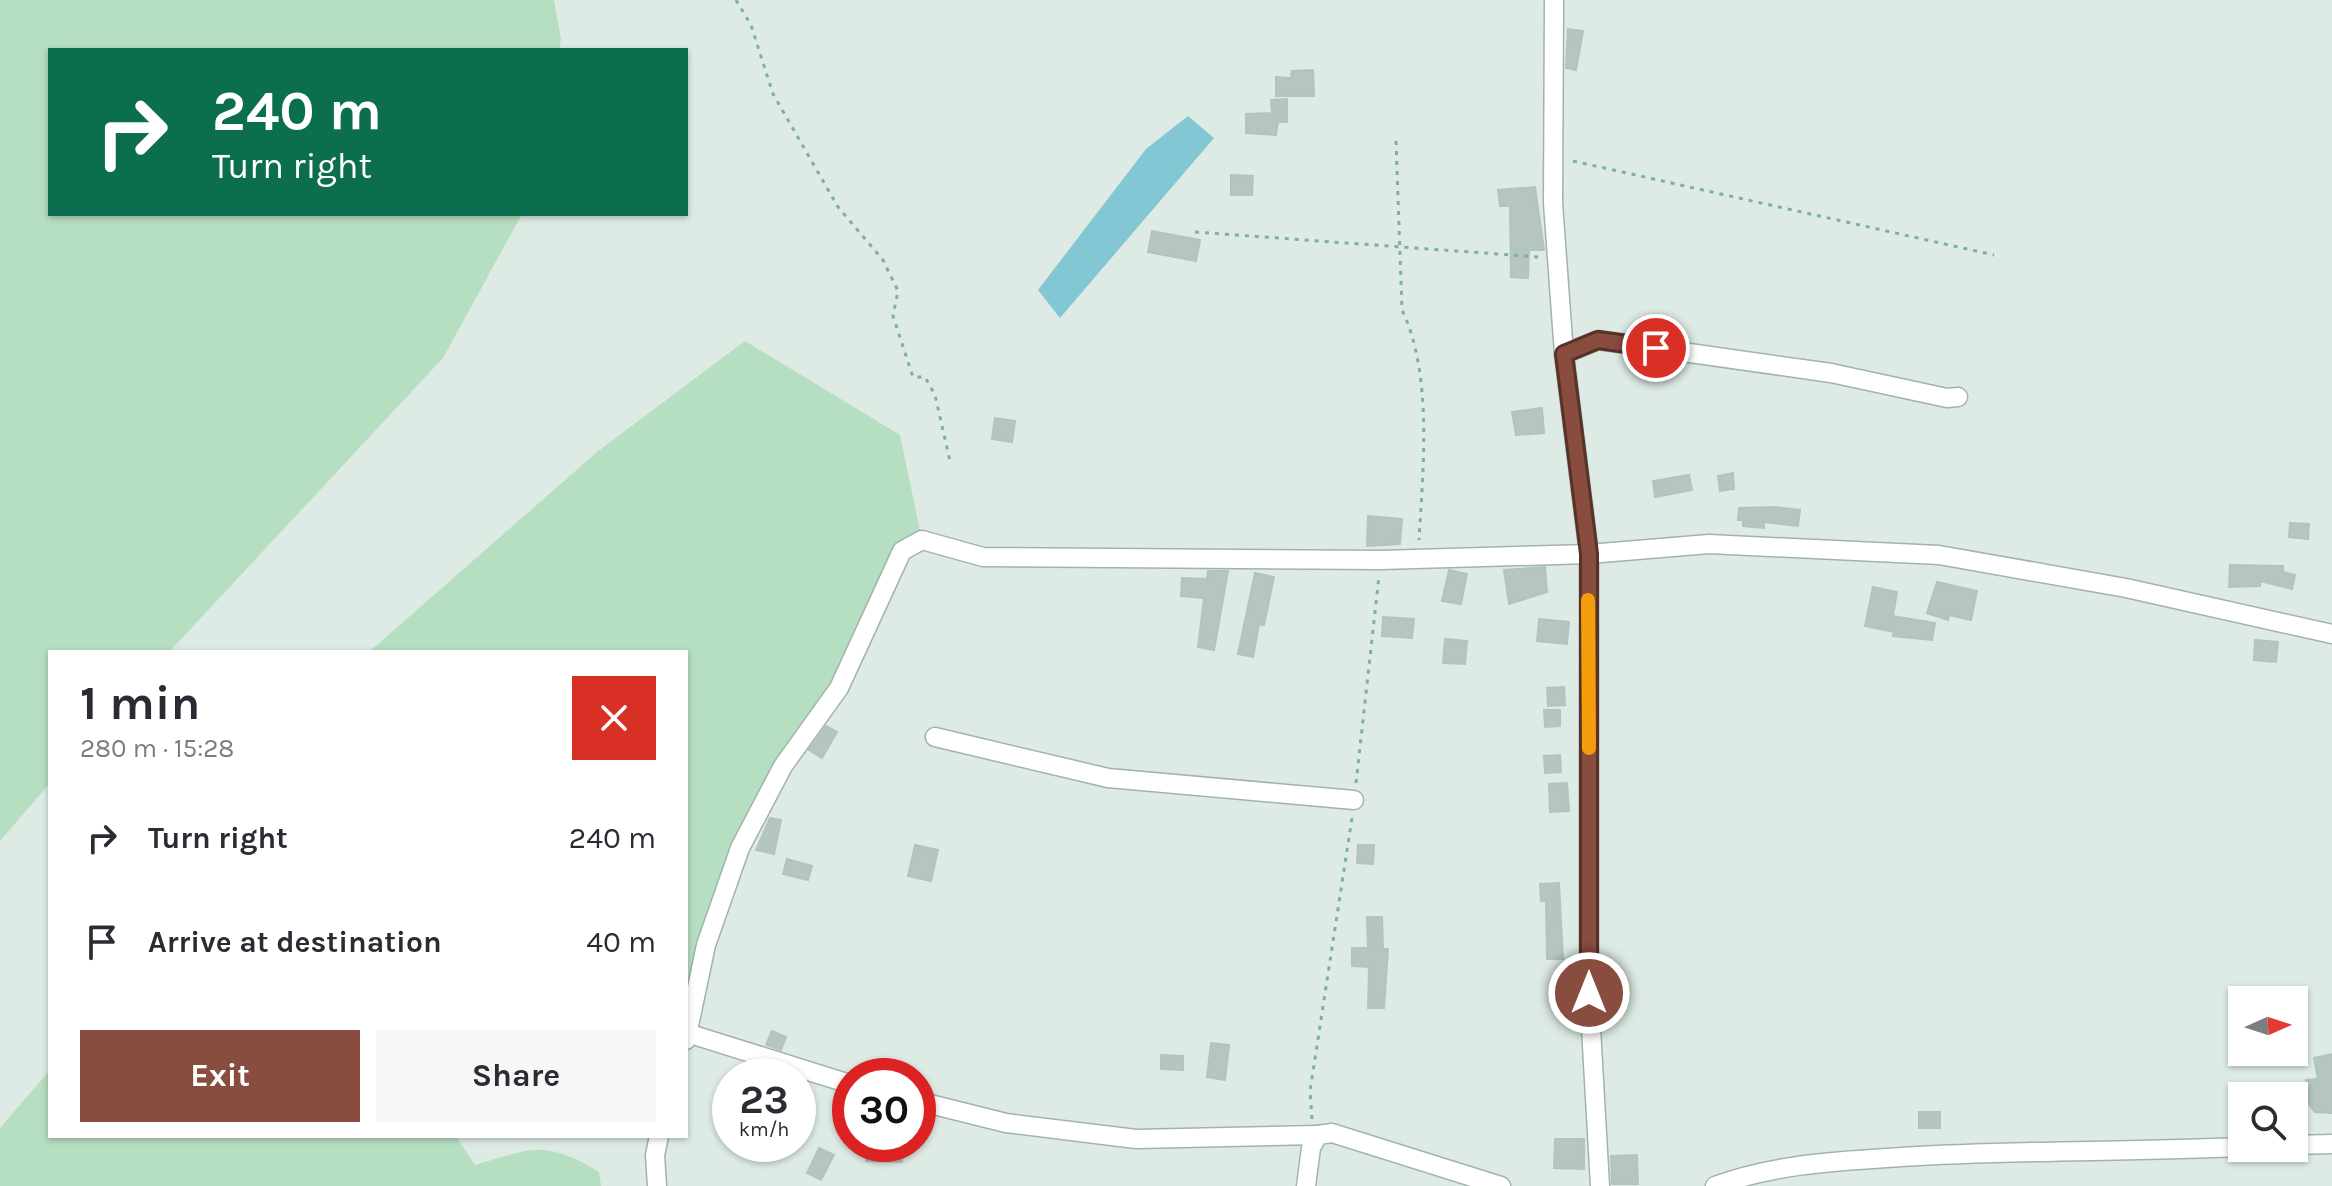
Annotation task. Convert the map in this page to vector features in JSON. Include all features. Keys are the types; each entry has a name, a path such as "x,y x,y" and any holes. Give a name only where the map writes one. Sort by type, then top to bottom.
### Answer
{"street":[{"path":"1554,0 1553,159 1557,257 1564,354 1589,554 1589,993 1600,1186"},
{"path":"1564,354 1598,340 1831,373 1947,398 1958,397"},
{"path":"688,1031 706,945 740,848 783,766 839,688 902,551 922,540 983,557 1381,560 1589,554 1709,544 1939,555 2126,588 2332,634"},
{"path":"935,737 1108,778 1354,800"},
{"path":"688,1036 832,1079"},
{"path":"936,1106 1006,1123 1136,1139 1332,1133 1501,1186"},
{"path":"1306,1186 1311,1148 1318,1135"},
{"path":"657,1186 659,1138"},
{"path":"2308,1145 2332,1144"},
{"path":"1715,1186 1782,1168 1863,1160 1989,1152 2228,1147"}],"path":[{"path":"736,0 751,25 773,94 838,207 883,260 898,291 893,316 903,349 913,377 925,377 935,395 950,461"},
{"path":"1396,141 1402,310 1411,329 1418,366 1424,455 1418,559"},
{"path":"1553,159 1994,255"},
{"path":"1195,232 1557,257"},
{"path":"1318,1135 1309,1110 1310,1091 1354,800 1381,560"}],"green space":[{"path":"0,0 554,0 561,39 559,48 48,48 48,216 521,216 443,358 171,650 48,650 48,785 0,841"},
{"path":"745,341 900,435 922,540 902,551 839,688 740,848 688,1033 688,650 371,650 597,452"},
{"path":"48,1072 48,1138 457,1138 475,1165 525,1151 552,1151 599,1172 601,1186 0,1186 0,1128"}],"water":[{"path":"1188,116 1214,138 1060,318 1038,290 1146,149"}],"building":[{"path":"1568,29 1583,31 1576,70 1566,68"},
{"path":"1313,70 1314,96 1276,96 1276,77 1291,78 1292,71"},
{"path":"1287,99 1287,122 1278,122 1276,135 1246,133 1246,114 1272,113 1271,100"},
{"path":"1231,175 1253,176 1252,195 1231,195"},
{"path":"1535,187 1544,250 1529,250 1528,278 1511,277 1510,206 1500,206 1498,190"},
{"path":"1152,231 1200,240 1196,261 1148,252"},
{"path":"1542,408 1544,433 1516,435 1512,412"},
{"path":"995,418 1015,421 1012,442 992,439"},
{"path":"1733,473 1734,489 1720,491 1718,476"},
{"path":"1689,475 1692,490 1655,497 1653,481"},
{"path":"1739,508 1800,510 1798,526 1764,522 1764,528 1743,526 1743,520 1738,520"},
{"path":"1368,516 1402,519 1400,544 1367,546"},
{"path":"2290,523 2309,524 2308,539 2289,537"},
{"path":"2230,565 2283,566 2283,572 2295,575 2292,589 2260,581 2260,586 2229,587"},
{"path":"1545,567 1547,592 1509,604 1504,570"},
{"path":"1449,570 1467,574 1461,604 1442,601"},
{"path":"1208,571 1228,571 1214,650 1198,647 1204,598 1181,596 1182,578 1207,579"},
{"path":"1255,573 1274,577 1264,625 1259,624 1253,657 1238,654"},
{"path":"1937,582 1977,591 1971,620 1949,615 1948,620 1927,613"},
{"path":"1873,587 1897,592 1893,616 1935,623 1932,640 1893,636 1894,632 1865,626"},
{"path":"1383,617 1414,619 1412,638 1382,636"},
{"path":"1539,619 1569,622 1567,644 1537,641"},
{"path":"1445,639 1467,641 1465,664 1443,663"},
{"path":"2255,640 2278,642 2276,662 2254,660"},
{"path":"1564,687 1565,705 1548,706 1547,688"},
{"path":"1544,710 1560,710 1560,726 1545,727"},
{"path":"826,726 837,732 822,758 809,750"},
{"path":"1560,755 1561,772 1545,773 1544,756"},
{"path":"1567,783 1569,811 1550,812 1549,784"},
{"path":"770,818 781,820 774,854 756,850"},
{"path":"915,845 938,850 931,881 908,876"},
{"path":"1358,845 1374,845 1373,864 1357,863"},
{"path":"787,859 812,866 808,880 783,874"},
{"path":"1559,883 1563,959 1547,959 1546,901 1541,901 1540,884"},
{"path":"1367,917 1382,917 1383,949 1388,949 1384,1008 1368,1008 1369,967 1352,966 1352,948 1368,948"},
{"path":"772,1031 786,1037 781,1050 766,1045"},
{"path":"1211,1043 1229,1045 1225,1080 1207,1077"},
{"path":"2332,1054 2332,1113 2315,1112 2308,1103 2306,1080 2318,1079 2314,1058"},
{"path":"1161,1055 1183,1056 1183,1070 1161,1069"},
{"path":"1919,1112 1940,1112 1940,1128 1919,1128"},
{"path":"1555,1139 1584,1139 1584,1169 1554,1168"},
{"path":"819,1148 832,1154 821,1180 807,1173 812,1162 816,1162"},
{"path":"1637,1155 1638,1184 1612,1184 1611,1156"}],"slow traffic":[{"path":"1588,600 1589,748"}],"route":[{"path":"1589,993 1589,554 1564,354 1598,340 1656,348"}]}
